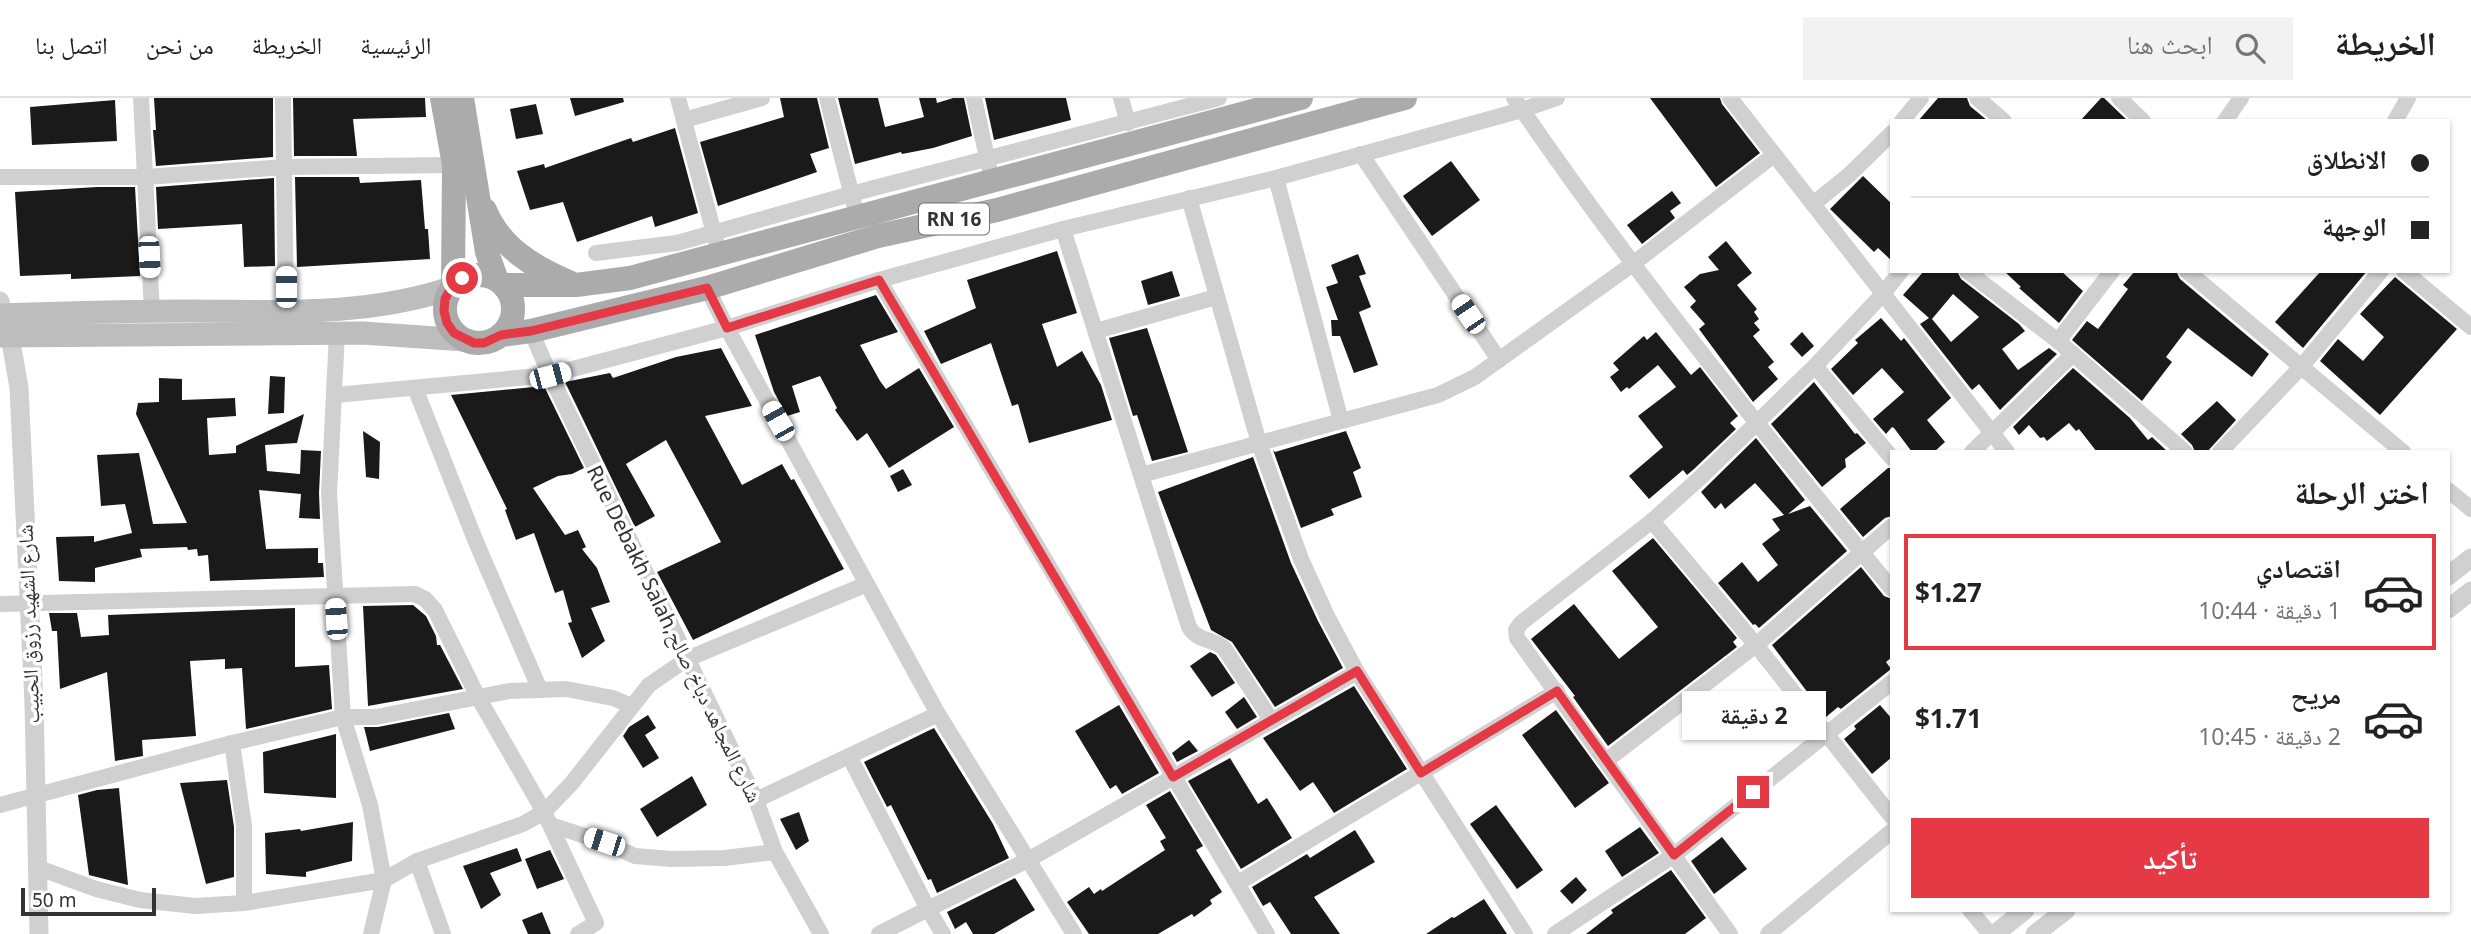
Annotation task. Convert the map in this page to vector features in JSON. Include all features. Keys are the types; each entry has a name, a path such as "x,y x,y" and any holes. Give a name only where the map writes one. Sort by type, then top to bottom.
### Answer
{"main road":[{"path":"442,98 454,165 452,287"},
{"path":"3,321 414,335 484,343 501,335 509,327 513,305 510,294 500,281 487,252 462,98"},
{"name":"RN 16","path":"500,281 576,285 630,278 716,243 854,205 990,169 1301,98"},
{"name":"RN 16","path":"501,335 531,331 707,288 877,236 997,210 1405,98"},
{"path":"477,188 486,214 500,237 520,256 543,271 576,285"},
{"path":"465,340 454,333 447,323 444,311 445,299 452,287 462,278 473,274 484,274 500,281"},
{"path":"3,321 152,311 361,309 384,306 452,287"}],"street":[{"path":"141,98 152,311"},
{"path":"283,98 286,311"},
{"path":"596,253 677,243 716,243 678,98"},
{"path":"684,120 762,98"},
{"path":"827,98 854,205"},
{"path":"974,98 990,169 1128,123 1219,98"},
{"path":"1121,98 1128,123"},
{"path":"335,395 550,376 727,328 879,280 1063,229 1276,178 1518,104 1558,98"},
{"path":"1730,98 2005,450"},
{"path":"1904,119 1921,98"},
{"path":"1977,98 2002,119"},
{"path":"2119,98 2141,119"},
{"path":"2226,119 2241,98"},
{"path":"2396,119 2408,98"},
{"path":"1518,104 1634,263 1890,587"},
{"path":"1813,205 1890,135"},
{"path":"1361,154 1499,360"},
{"path":"1141,475 1438,395 1475,377 1634,263 1774,156"},
{"path":"0,177 146,177 285,167 454,165"},
{"path":"1276,178 1341,421"},
{"path":"1189,198 1259,443 1301,559 1327,616 1357,671 1525,934"},
{"path":"1063,229 1189,627 1201,640 1219,644 1224,648 1272,721"},
{"path":"1730,934 1517,638 1518,626 1653,521 1815,366 1882,295 1898,273"},
{"path":"1970,273 2058,341 2183,450"},
{"path":"2058,341 2110,273"},
{"path":"2188,273 2401,450"},
{"path":"2222,450 2302,366 2379,273"},
{"path":"2406,273 2471,327"},
{"path":"879,280 1267,934"},
{"path":"707,288 938,713 1074,934"},
{"path":"1096,331 1216,297"},
{"name":"شارع الشهيد رزوق الحبيب","path":"3,321 19,388 34,703 39,934"},
{"name":"Rue Debakh Salah,شارع المجاهد دباخ صالح","path":"531,331 550,376 756,800 775,852 821,934"},
{"path":"338,333 329,494 343,718 370,805 384,880 371,934"},
{"path":"1974,450 2073,354"},
{"path":"1815,366 1890,456"},
{"path":"415,388 476,542 540,690"},
{"path":"2450,492 2471,509"},
{"path":"1653,521 1756,645 1890,814"},
{"path":"1606,761 1756,645 1890,528"},
{"path":"2450,574 2471,558"},
{"path":"548,819 571,784 649,685 687,659 867,584"},
{"path":"2450,607 2471,591"},
{"path":"0,604 335,595 415,594 425,598 452,640 478,696 548,819 597,929 578,934"},
{"path":"879,934 1028,860 1357,671"},
{"path":"1555,934 1674,855 1890,683"},
{"path":"0,805 232,743 343,718 376,718 509,691 566,689 613,698 632,706"},
{"path":"1238,883 1557,691"},
{"path":"756,800 938,713"},
{"path":"232,743 244,826 244,903"},
{"path":"849,756 943,934"},
{"path":"36,867 96,889 140,900 195,906 244,903 384,880 417,861 523,824 548,819 635,856 671,859 724,858 775,852"},
{"path":"1768,934 1890,833"},
{"path":"417,861 443,934"},
{"path":"1972,912 1993,934 2022,912"},
{"path":"2035,934 2063,912"}],"building":[{"path":"154,98 273,98 273,157 156,166"},
{"path":"293,98 425,98 426,117 353,119 357,156 294,156"},
{"path":"570,98 623,98 624,102 575,116"},
{"path":"780,98 817,98 829,148 810,154 817,172 718,206 700,142 784,117"},
{"path":"838,98 878,98 885,127 924,117 919,98 936,98 937,103 964,98 972,136 933,148 902,154 901,152 855,164"},
{"path":"985,98 1066,98 1071,120 994,140"},
{"path":"1650,98 1720,98 1760,153 1716,187"},
{"path":"1938,98 1967,98 1970,106 1986,119 1920,119"},
{"path":"2104,98 2126,119 2082,119"},
{"path":"115,100 117,141 32,145 30,107"},
{"path":"536,104 543,134 516,139 510,109"},
{"path":"675,128 698,213 655,227 652,216 577,242 563,202 530,210 517,171 544,164 545,168 631,138 633,142"},
{"path":"1451,161 1480,200 1432,236 1403,196"},
{"path":"1863,176 1890,202 1890,259 1878,248 1874,252 1830,209"},
{"path":"295,177 359,177 360,183 421,180 430,259 297,267"},
{"path":"274,178 275,266 244,267 242,224 158,229 156,187"},
{"path":"135,187 140,276 71,279 71,274 20,276 15,192"},
{"path":"1672,191 1681,203 1670,211 1675,218 1642,244 1627,225"},
{"path":"1726,241 1752,273 1737,285 1757,309 1754,312 1759,319 1754,323 1760,330 1753,336 1774,362 1768,367 1778,379 1753,402 1699,329 1705,324 1690,307 1696,301 1684,287 1700,274 1719,270 1708,257"},
{"path":"1057,251 1077,313 1042,324 1057,367 1082,351 1101,385 1112,420 1029,443 1018,404 1012,406 991,343 941,364 924,331 976,308 967,280"},
{"path":"1358,254 1366,274 1359,276 1371,307 1359,312 1378,365 1354,373 1340,336 1332,336 1331,320 1338,320 1326,287 1338,283 1331,265"},
{"path":"1172,271 1180,296 1148,305 1141,281"},
{"path":"1922,273 1958,273 1961,279 2025,331 2002,349 2018,370 2049,348 2057,354 2000,410 1979,384 1972,390 1920,324 1929,318 1903,295","holes":["1953,294 1979,317 1951,342 1932,319"]},
{"path":"2006,273 2063,273 2083,291 2059,323 2019,288 2021,287"},
{"path":"2133,273 2177,273 2180,279 2269,354 2252,377 2188,328 2166,357 2172,362 2142,401 2072,340 2087,321 2098,329 2128,289 2123,285"},
{"path":"2319,273 2365,273 2303,348 2275,322"},
{"path":"2395,277 2457,329 2380,415 2320,361 2338,339 2363,361 2384,337 2360,314"},
{"path":"876,295 898,332 860,345 880,381 886,389 919,368 954,427 889,468 867,433 857,441 835,410 837,408 820,376 792,386 800,412 787,416 774,392 755,335"},
{"path":"1881,318 1901,341 1904,338 1951,398 1927,420 1945,442 1936,450 1910,450 1894,428 1886,434 1873,419 1904,392 1882,368 1853,395 1831,369 1858,343 1855,340"},
{"path":"1147,328 1188,452 1152,461 1137,415 1133,416 1109,338"},
{"path":"1656,332 1691,375 1700,367 1738,416 1730,423 1736,429 1694,469 1687,475 1683,470 1649,499 1629,476 1663,447 1638,416 1676,387 1658,365 1629,389 1627,387 1621,392 1610,377 1619,370 1613,363 1644,336 1647,340"},
{"path":"1802,332 1814,346 1802,357 1790,344"},
{"path":"721,348 752,406 705,416 742,485 782,464 791,480 794,479 844,569 693,640 657,572 721,542 666,440 626,464 655,516 635,527 565,382 610,373 613,378 676,357"},
{"path":"2073,368 2130,418 2148,440 2152,437 2166,450 2095,450 2079,429 2076,431 2069,423 2047,441 2044,437 2040,438 2029,425 2019,435 2013,427"},
{"path":"270,376 285,377 284,413 268,414"},
{"path":"159,378 182,379 182,400 235,398 236,416 207,418 209,455 236,453 236,446 304,414 297,443 265,445 267,471 300,474 301,450 321,451 320,519 299,518 301,494 259,490 266,549 318,548 318,563 323,563 324,577 210,581 208,555 198,556 197,549 188,550 187,547 140,549 142,557 95,568 95,582 59,581 56,537 94,536 94,542 132,533 125,504 101,506 97,455 139,453 153,524 187,523 136,414 138,403 159,402"},
{"path":"1814,382 1855,434 1866,443 1845,459 1846,467 1822,487 1771,424"},
{"path":"544,386 584,468 533,488 565,535 578,530 586,547 582,549 597,568 610,602 591,608 605,641 582,658 568,623 572,622 563,590 555,593 534,533 516,540 505,510 507,509 451,395"},
{"path":"2217,401 2236,420 2209,450 2194,450 2181,434"},
{"path":"363,431 380,442 379,479 366,477"},
{"path":"1346,431 1361,468 1353,472 1362,497 1331,509 1334,515 1301,528 1273,450 1275,452"},
{"path":"1756,438 1805,500 1788,514 1810,506 1847,551 1759,628 1753,625 1718,583 1742,562 1758,582 1778,565 1762,544 1780,530 1772,519 1784,515 1755,483 1725,509 1721,503 1715,509 1701,492"},
{"path":"1253,457 1291,563 1343,668 1275,707 1232,642 1211,630 1158,492"},
{"path":"1890,468 1890,517 1863,537 1840,509"},
{"path":"903,469 912,485 898,492 890,476"},
{"path":"1653,538 1737,638 1733,642 1737,647 1608,746 1573,697 1575,696 1531,639 1574,604 1619,659 1658,627 1612,571"},
{"path":"1861,567 1884,596 1890,598 1890,659 1886,662 1890,670 1841,709 1838,707 1826,717 1772,645"},
{"path":"413,605 426,616 436,636 437,645 440,645 463,689 368,706 363,606"},
{"path":"295,608 295,667 329,665 332,709 246,729 242,668 225,669 225,659 190,661 196,736 142,740 143,756 115,761 107,672 60,689 57,631 52,631 49,613 77,613 81,637 109,635 108,615"},
{"path":"1210,652 1216,655 1235,683 1212,697 1190,666"},
{"path":"1354,686 1407,769 1334,813 1313,782 1300,791 1263,738"},
{"path":"1244,697 1257,717 1237,729 1225,712"},
{"path":"1119,705 1159,773 1122,794 1116,785 1110,789 1075,731"},
{"path":"1880,705 1890,717 1890,759 1872,774 1844,739 1856,729 1854,726"},
{"path":"1556,710 1609,783 1575,808 1522,735"},
{"path":"449,713 455,729 370,751 364,727 378,727"},
{"path":"648,715 656,728 645,735 659,758 643,768 623,736 629,727"},
{"path":"934,728 993,824 1009,858 937,893 891,805 887,807 864,762"},
{"path":"336,734 336,798 264,793 263,752"},
{"path":"1189,740 1198,751 1177,762 1172,753"},
{"path":"1230,758 1258,804 1267,798 1292,838 1241,869 1188,781"},
{"path":"692,776 707,805 657,837 640,809"},
{"path":"227,780 234,827 234,877 206,884 180,783"},
{"path":"119,788 128,885 89,875 78,795"},
{"path":"1170,791 1203,846 1196,850 1222,892 1210,900 1212,904 1194,917 1192,914 1158,934 1089,934 1067,902 1089,887 1094,894 1101,889 1102,891 1165,850 1160,841 1166,838 1146,805"},
{"path":"1496,805 1543,870 1517,889 1470,824"},
{"path":"799,812 809,841 796,850 780,819"},
{"path":"353,822 352,861 306,872 306,877 266,874 265,833 301,831"},
{"path":"1640,827 1659,853 1622,877 1605,851"},
{"path":"1355,830 1375,862 1314,897 1340,934 1291,934 1270,902 1263,906 1252,887 1307,854 1310,858"},
{"path":"1722,837 1747,869 1714,894 1691,861"},
{"path":"517,848 522,861 490,873 501,895 481,909 463,866"},
{"path":"550,850 564,879 537,889 525,859"},
{"path":"1671,870 1706,918 1685,934 1586,934 1613,913 1611,910"},
{"path":"1576,877 1587,890 1572,904 1560,891"},
{"path":"1015,878 1035,910 994,934 973,934 966,922 955,929 947,912"},
{"path":"1484,899 1507,934 1426,934 1452,917"},
{"path":"542,912 551,934 528,934 522,920"}],"route":[{"path":"462,278 451,288 445,299 444,311 447,323 454,333 474,343 493,341 501,335 531,331 707,288 727,328 879,280 1173,777 1357,671 1421,773 1557,691 1674,855 1753,792"}]}
